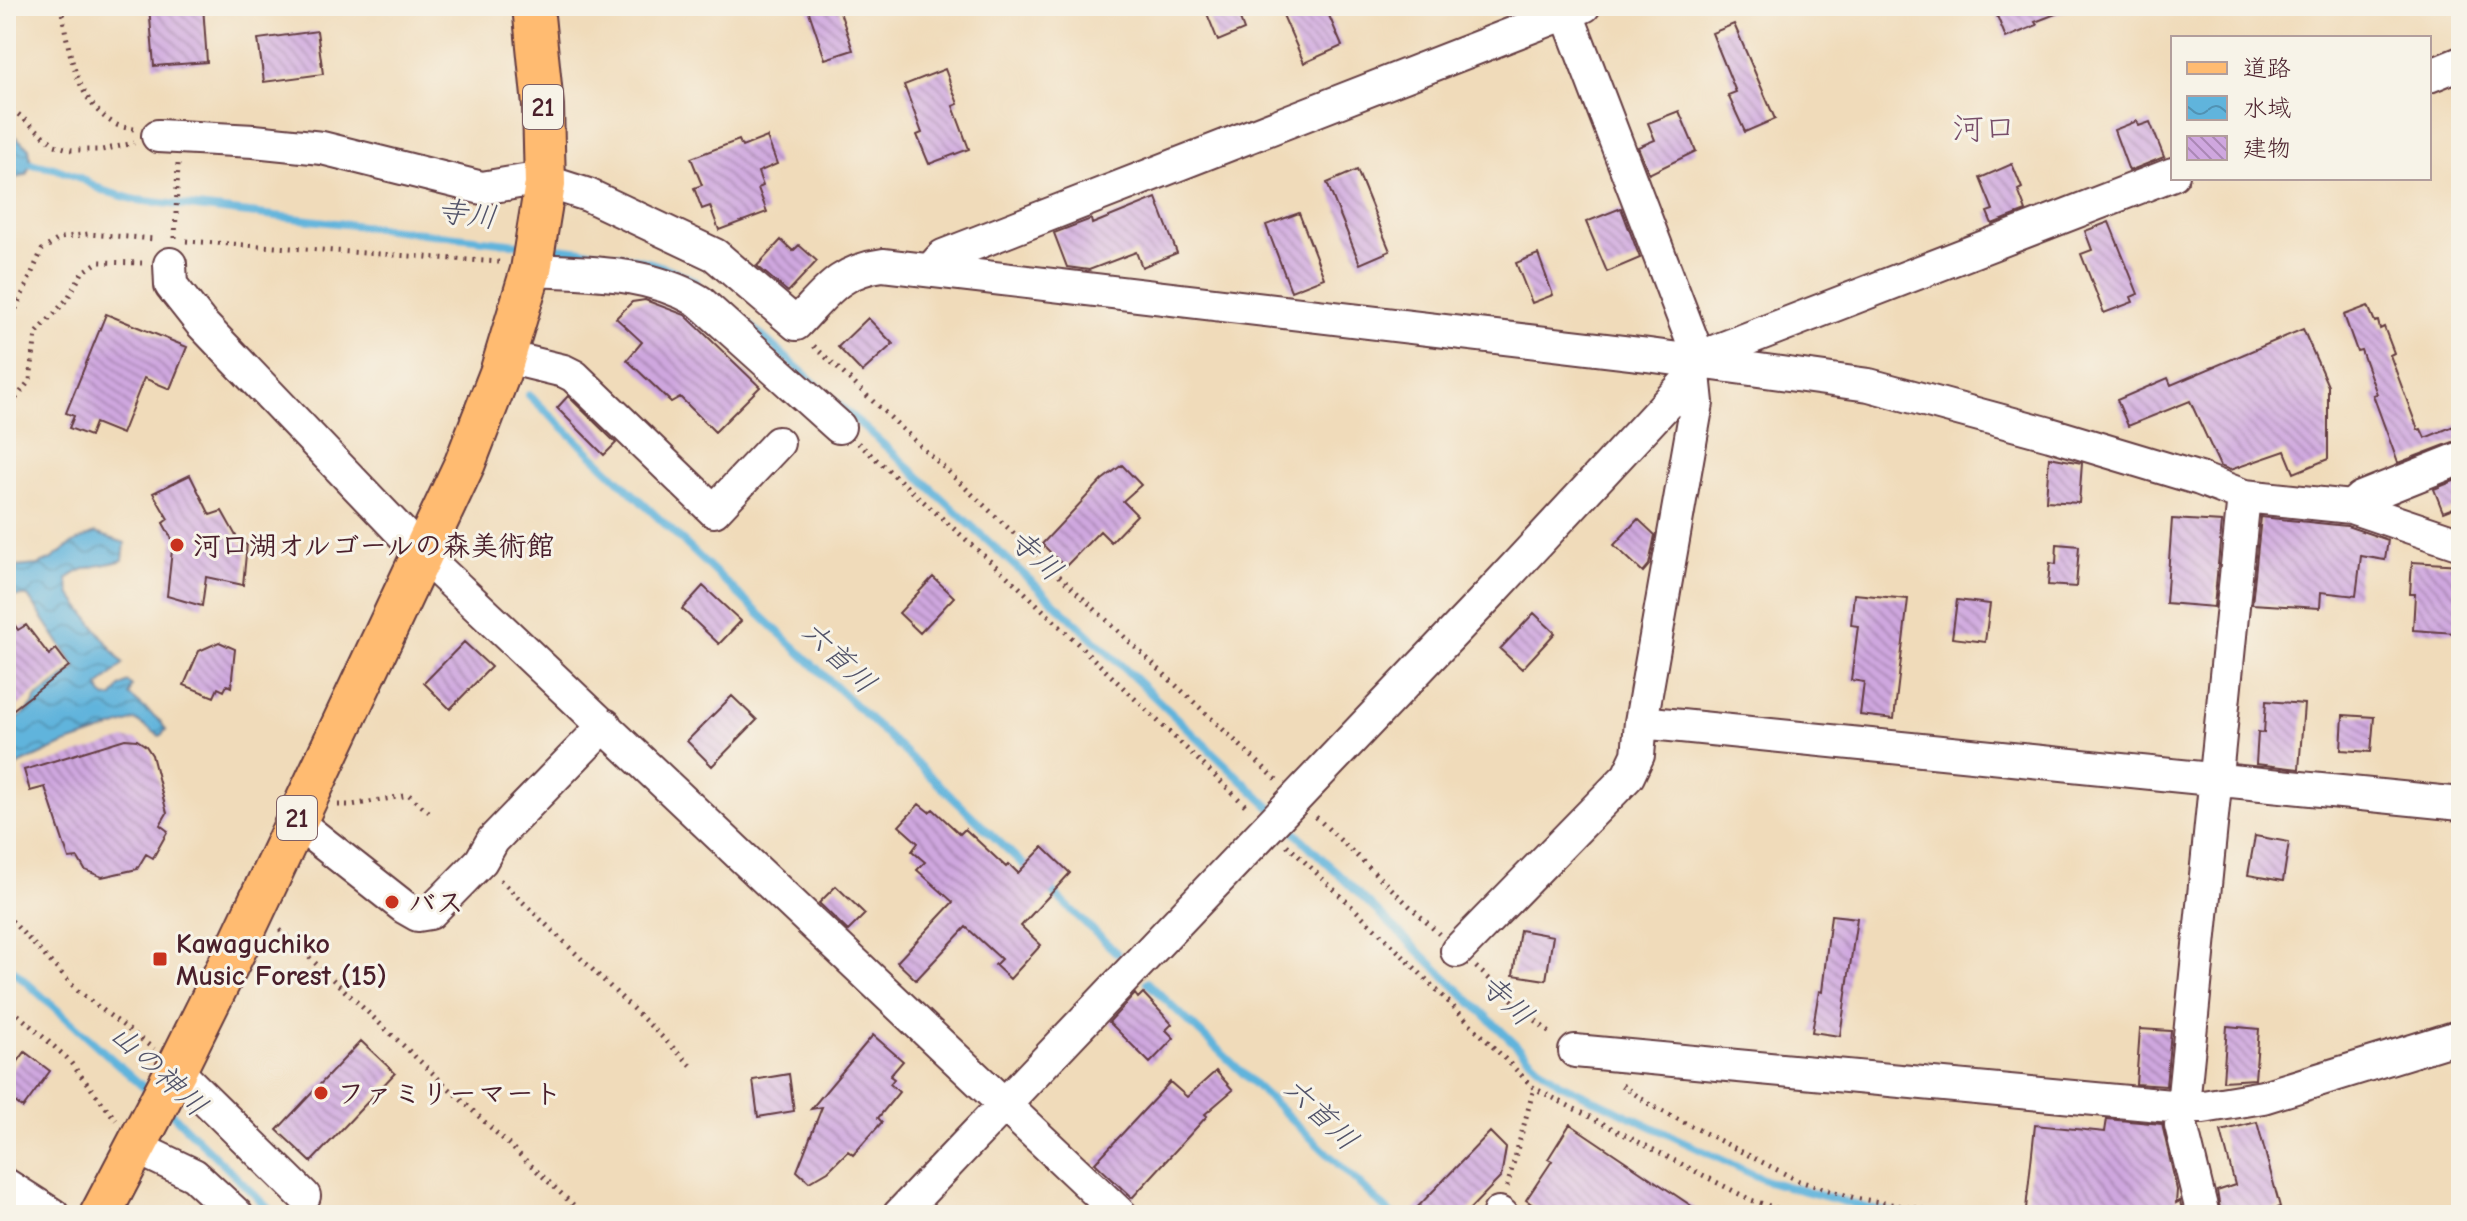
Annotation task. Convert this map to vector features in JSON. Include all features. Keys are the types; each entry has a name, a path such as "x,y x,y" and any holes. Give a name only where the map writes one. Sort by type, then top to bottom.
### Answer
{"main road":[{"name":"21","path":"100,1215 134,1134 310,812 465,463 506,357 543,195 538,7"}],"street":[{"path":"931,269 943,256 1572,8 1697,368 1697,403 1641,722 1638,755 1628,776 1457,951"},
{"path":"2431,75 2461,63"},
{"path":"168,145 254,141 322,148 482,188 524,181 543,195 588,195 715,255 796,324 841,277 883,265 1697,368 1869,385 2065,438 2200,479 2244,496 2351,507 2461,544"},
{"path":"899,1215 1488,596 1716,351 2171,175"},
{"path":"172,252 171,285 201,323 423,555 1121,1215"},
{"path":"525,265 649,279 677,288 699,301 839,427"},
{"path":"506,357 574,376 714,511 778,443"},
{"path":"2351,507 2361,498 2461,458"},
{"path":"2203,1215 2181,1125 2182,1107 2244,496"},
{"path":"1641,722 2461,804"},
{"path":"310,812 404,907 418,915 430,913 481,861 493,840 605,725"},
{"path":"1575,1051 2203,1107 2263,1097 2461,1036"},
{"path":"169,1069 304,1196"},
{"path":"134,1134 194,1175 237,1215"},
{"path":"6,1185 53,1215"}],"path":[{"path":"61,6 75,73 91,102 115,124 168,145"},
{"path":"6,104 55,145 72,150 168,145"},
{"path":"168,145 172,252"},
{"path":"6,331 42,250 60,238 88,234 172,252"},
{"path":"6,411 30,380 36,334 68,298 82,273 98,262 172,252 525,265"},
{"path":"796,324 815,348 1281,812 1384,937 1534,1088 1751,1200 1797,1215"},
{"path":"839,427 1019,587 1281,812 1457,951 1553,1037 1652,1106 1799,1181 1855,1198 1957,1215"},
{"path":"310,812 409,795 430,813"},
{"path":"500,880 691,1065"},
{"path":"255,908 584,1215"},
{"path":"6,915 79,992 169,1069"},
{"path":"6,1004 67,1058 134,1134"},
{"path":"1501,1214 1534,1088"}],"water":[{"path":"6,41 7,130 29,148 31,164 26,175 6,181"},
{"path":"95,533 125,543 123,560 87,568 67,579 71,595 123,664 99,686 101,694 106,698 113,697 128,682 132,686 129,695 166,730 160,736 135,720 62,745 9,769 6,766 6,730 33,705 36,698 76,668 28,596 6,598 6,568 38,565"}],"building":[{"path":"149,6 203,6 207,62 154,66"},
{"path":"807,6 838,6 853,50 825,59"},
{"path":"1204,6 1235,6 1244,30 1218,41"},
{"path":"1279,6 1325,6 1342,46 1304,63"},
{"path":"1993,6 2071,6 2071,8 2006,38"},
{"path":"1734,24 1775,119 1745,132 1728,95 1736,92 1712,33"},
{"path":"317,31 323,74 264,82 258,39"},
{"path":"945,69 958,104 953,106 969,149 929,164 917,135 922,133 904,85"},
{"path":"1679,111 1696,151 1649,174 1638,147 1655,140 1648,123"},
{"path":"2137,121 2139,126 2150,122 2164,157 2129,171 2114,130"},
{"path":"767,137 777,164 758,172 763,186 758,188 767,212 719,230 710,206 702,209 694,188 702,185 691,158 739,140 742,147"},
{"path":"2012,164 2022,188 2018,190 2026,211 1992,224 1987,212 1993,210 1980,178"},
{"path":"1357,170 1390,251 1360,264 1327,183"},
{"path":"1156,198 1177,253 1142,267 1136,252 1089,270 1067,267 1054,233 1091,219 1092,224"},
{"path":"1621,208 1640,258 1607,272 1586,222"},
{"path":"1299,213 1324,278 1291,291 1266,225"},
{"path":"2109,222 2138,294 2131,297 2133,302 2104,313 2081,254 2092,250 2085,231"},
{"path":"781,240 793,251 799,245 817,261 788,292 757,266"},
{"path":"1538,254 1553,295 1532,303 1516,263"},
{"path":"645,300 685,315 760,387 715,432 680,397 671,402 627,360 642,342 616,318 632,302"},
{"path":"2368,306 2380,329 2384,327 2394,353 2390,355 2418,430 2421,429 2425,438 2461,423 2461,439 2398,463 2373,395 2377,394 2361,350 2357,351 2344,315"},
{"path":"106,314 187,347 170,389 144,378 122,434 95,423 90,436 69,428 74,416 66,413"},
{"path":"868,318 893,344 862,372 838,347"},
{"path":"2303,329 2328,386 2328,459 2294,473 2285,451 2230,470 2220,466 2190,401 2128,426 2117,400 2168,378 2171,385"},
{"path":"568,396 616,443 604,455 557,408"},
{"path":"2049,457 2082,463 2079,503 2046,501"},
{"path":"1122,465 1141,485 1123,501 1137,515 1111,542 1100,531 1065,567 1042,544 1102,480"},
{"path":"190,475 210,515 222,511 241,545 247,544 243,585 206,577 202,606 167,596 173,541 163,523 168,519 153,493"},
{"path":"2461,478 2461,505 2443,512 2434,489"},
{"path":"2261,517 2347,526 2388,540 2385,560 2361,556 2356,596 2321,592 2320,608 2252,604"},
{"path":"1638,519 1655,535 1649,565 1643,572 1614,545"},
{"path":"2172,519 2222,522 2214,607 2166,603"},
{"path":"2057,544 2079,546 2076,587 2048,585 2050,563 2056,564"},
{"path":"2412,562 2461,565 2460,622 2456,622 2455,633 2413,630 2415,594 2410,594"},
{"path":"933,577 954,597 920,633 899,613"},
{"path":"703,586 741,621 719,644 682,609"},
{"path":"1854,594 1908,599 1894,719 1860,715 1864,682 1851,680 1858,626 1851,625"},
{"path":"1957,600 1990,604 1985,642 1952,638"},
{"path":"6,612 18,630 26,625 49,655 56,649 69,666 6,715"},
{"path":"1534,613 1555,633 1522,669 1500,649"},
{"path":"219,642 235,649 231,687 227,685 224,691 218,688 214,697 184,685 199,651"},
{"path":"464,642 491,667 450,709 424,683"},
{"path":"732,696 757,720 712,766 687,741"},
{"path":"2266,701 2304,704 2299,769 2256,764 2258,732 2264,733"},
{"path":"2343,715 2374,717 2371,752 2341,750"},
{"path":"125,739 137,740 152,755 167,813 160,825 168,831 153,858 146,854 137,869 102,877 85,870 78,858 69,859 45,787 30,791 24,770"},
{"path":"919,804 929,812 933,809 960,834 965,829 1006,867 1009,864 1018,873 1043,847 1070,873 1021,926 1041,945 1010,979 995,965 1001,959 966,927 916,980 897,962 953,902 917,870 925,862 912,851 918,843 899,826"},
{"path":"2255,836 2289,842 2283,881 2248,875"},
{"path":"836,886 865,914 848,931 819,903"},
{"path":"1831,915 1857,918 1840,1036 1812,1032 1819,991 1822,992"},
{"path":"1520,930 1553,936 1546,980 1513,975"},
{"path":"1143,993 1172,1024 1166,1030 1174,1038 1150,1063 1109,1022 1135,994 1138,998"},
{"path":"2227,1026 2259,1029 2255,1079 2223,1081"},
{"path":"2140,1029 2171,1031 2166,1086 2136,1084"},
{"path":"873,1035 903,1061 890,1076 894,1079 890,1084 899,1092 878,1118 882,1122 853,1155 848,1151 828,1171 809,1182 797,1171 822,1107 811,1109"},
{"path":"361,1041 395,1073 311,1162 277,1130"},
{"path":"25,1052 50,1071 23,1108 6,1095 6,1078"},
{"path":"1216,1071 1233,1090 1205,1114 1207,1116 1132,1198 1095,1163 1170,1082 1187,1097"},
{"path":"789,1074 794,1111 758,1117 753,1080"},
{"path":"2107,1119 2162,1124 2177,1190 2176,1203 2180,1201 2183,1215 2092,1215 2026,1209 2035,1125 2105,1132"},
{"path":"2257,1122 2280,1207 2253,1215 2221,1215 2217,1191 2235,1185 2221,1131"},
{"path":"1570,1124 1705,1215 1547,1215 1526,1200 1552,1161 1548,1159"},
{"path":"1490,1132 1506,1148 1501,1177 1464,1215 1410,1215"}],"waterway":[{"name":"寺川","path":"31,164 54,168 104,191 136,200 526,245"},
{"name":"寺川","path":"547,247 642,261 696,282"},
{"name":"寺川","path":"726,304 893,453 1274,811"},
{"name":"六首川","path":"529,395 1032,873"},
{"name":"寺川","path":"1283,821 1559,1083 1767,1181 1904,1215"},
{"name":"六首川","path":"1045,885 1117,953"},
{"name":"山の神川","path":"6,964 151,1094"},
{"name":"六首川","path":"1147,982 1392,1215"},
{"name":"山の神川","path":"167,1109 275,1215"}],"place":[{"name":"河口湖オルゴールの森美術館","path":"177,545"},
{"name":"バス","path":"392,902"},
{"name":"Kawaguchiko Music Forest (15)","path":"160,959"},
{"name":"ファミリーマート","path":"321,1093"}],"district":[{"name":"河口","path":"1984,128"}]}
